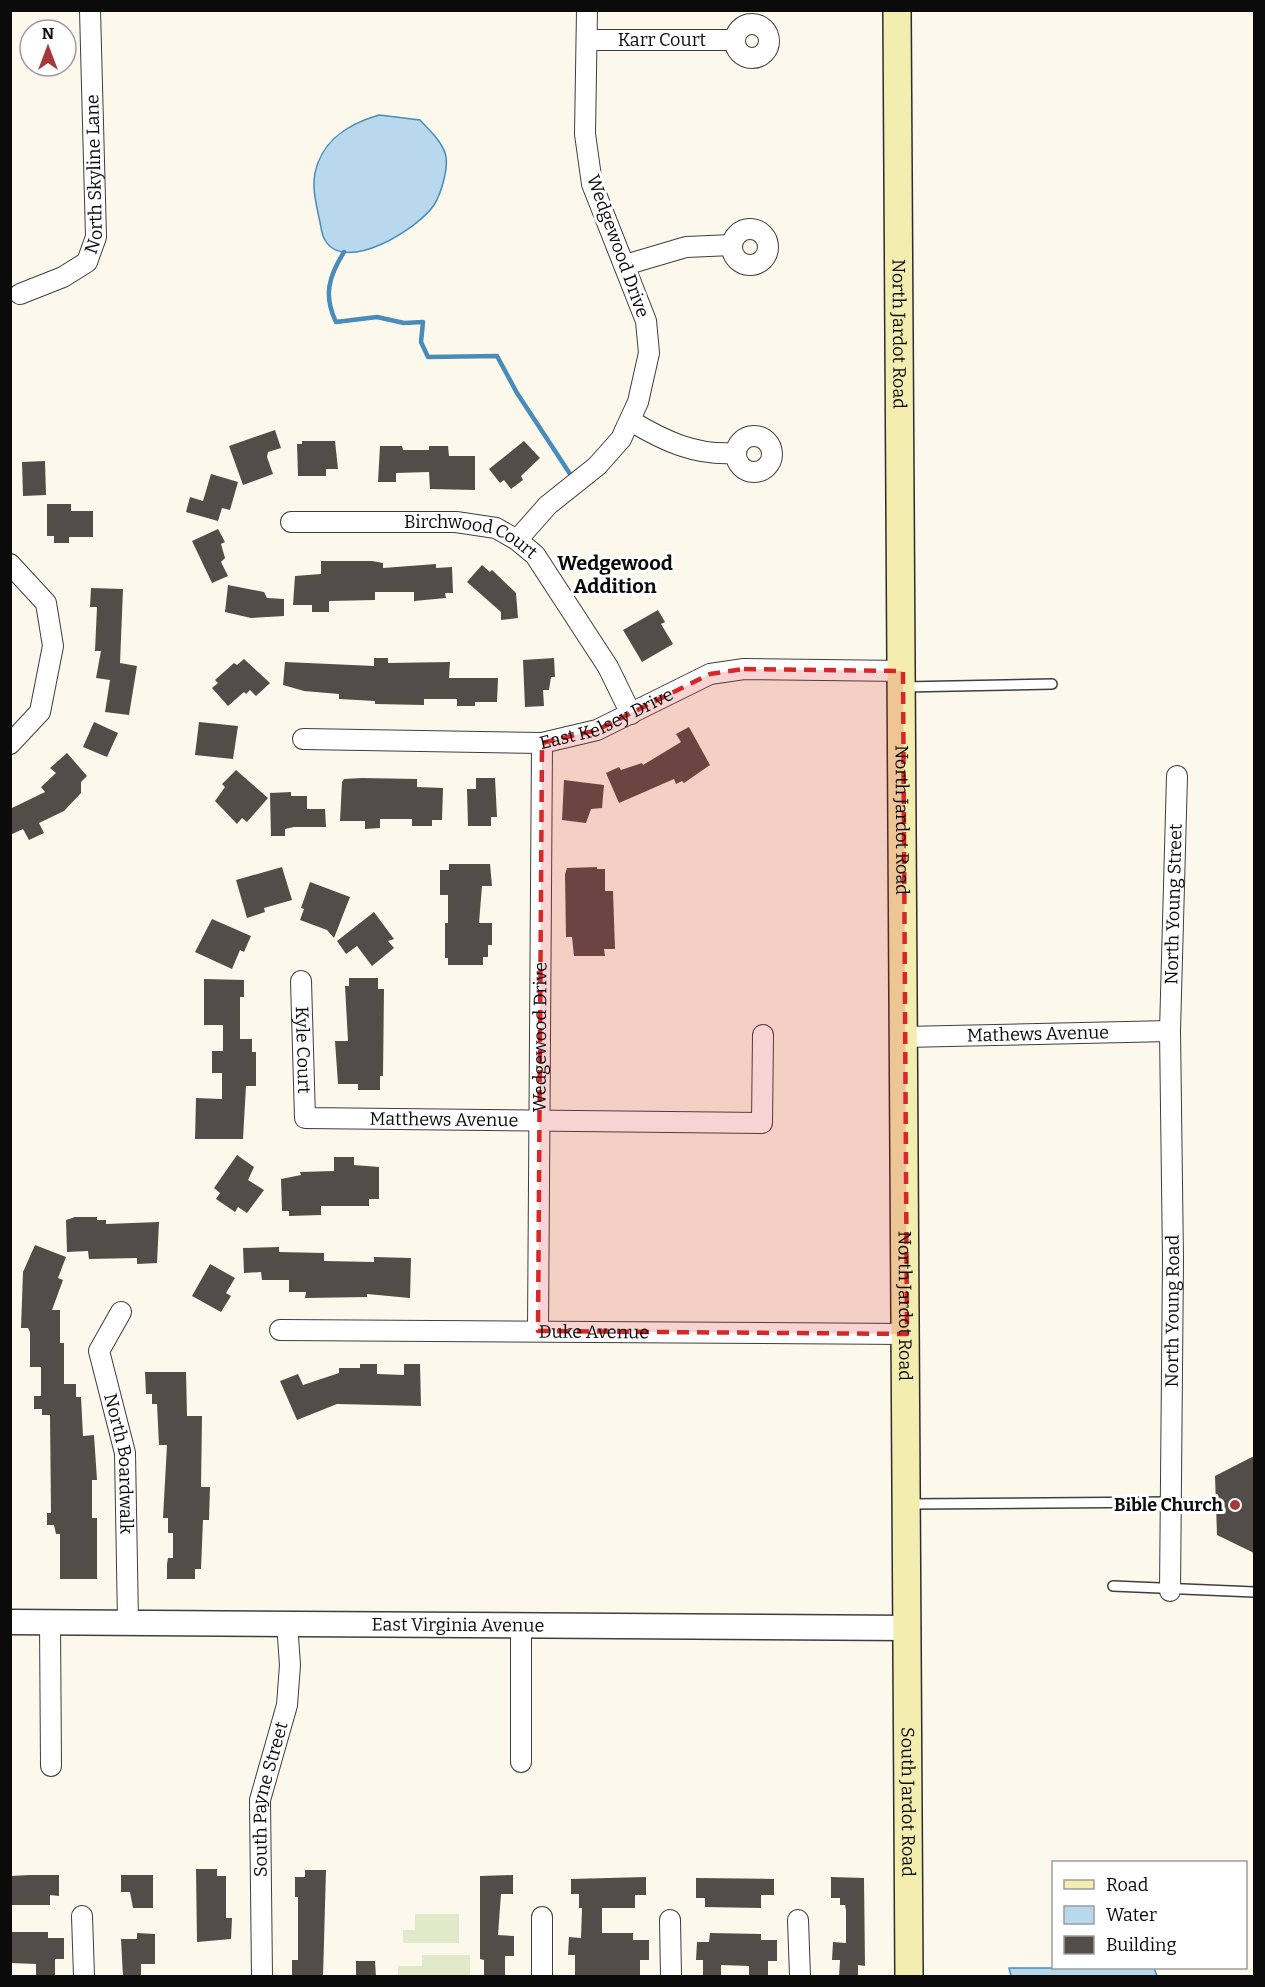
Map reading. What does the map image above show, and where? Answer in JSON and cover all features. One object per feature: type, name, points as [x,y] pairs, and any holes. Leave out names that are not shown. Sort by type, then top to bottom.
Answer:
[{"type":"main road","name":"North Jardot Road","points":[[897,10],[908,1628]]},
{"type":"main road","name":"South Jardot Road","points":[[908,1628],[909,1977]]},
{"type":"street","name":"North Skyline Lane","points":[[20,294],[63,277],[87,262],[96,237],[90,10]]},
{"type":"street","name":"Wedgewood Drive","points":[[518,540],[548,505],[577,484],[611,452],[631,421],[646,367],[648,337],[646,321],[592,184],[587,158],[585,134],[587,10]]},
{"type":"street","name":"Karr Court","points":[[588,40],[735,40]]},
{"type":"street","points":[[625,265],[686,247],[732,245]]},
{"type":"street","points":[[631,421],[674,444],[700,452],[736,453]]},
{"type":"street","name":"Birchwood Court","points":[[291,522],[456,522],[496,528],[518,540],[535,555],[608,666],[631,714]]},
{"type":"street","points":[[10,564],[46,603],[53,646],[40,712],[10,744]]},
{"type":"street","name":"East Kelsey Drive","points":[[303,739],[542,742],[597,730],[696,679],[725,671],[903,679]]},
{"type":"street","name":"Wedgewood Drive","points":[[538,1331],[542,742]]},
{"type":"street","name":"North Young Street","points":[[1170,1031],[1177,776]]},
{"type":"street","name":"Kyle Court","points":[[301,981],[304,1118]]},
{"type":"street","name":"Mathews Avenue","points":[[904,1038],[1170,1031]]},
{"type":"street","name":"North Young Road","points":[[1170,1031],[1173,1260],[1170,1591]]},
{"type":"street","name":"Matthews Avenue","points":[[304,1118],[762,1123],[763,1035]]},
{"type":"street","name":"North Boardwalk","points":[[121,1312],[99,1351],[125,1453],[128,1622]]},
{"type":"street","name":"Duke Avenue","points":[[280,1330],[907,1334]]},
{"type":"street","name":"East Virginia Avenue","points":[[10,1622],[908,1628]]},
{"type":"street","points":[[50,1622],[51,1766]]},
{"type":"street","name":"South Payne Street","points":[[262,1977],[260,1800],[287,1704],[290,1665],[286,1623]]},
{"type":"street","points":[[521,1624],[521,1762]]},
{"type":"street","points":[[82,1916],[84,1977]]},
{"type":"street","points":[[542,1917],[542,1977]]},
{"type":"street","points":[[670,1920],[671,1977]]},
{"type":"street","points":[[798,1920],[800,1977]]},
{"type":"lane","points":[[903,679],[1052,684]]},
{"type":"lane","points":[[907,1504],[1170,1502]]},
{"type":"lane","points":[[1113,1586],[1170,1591],[1254,1592]]},
{"type":"highlighted area","points":[[744,669],[903,671],[907,1334],[538,1331],[542,743],[597,730],[710,674]]},
{"type":"green space","points":[[415,1914],[459,1914],[459,1943],[403,1943],[403,1930],[415,1930]]},
{"type":"green space","points":[[422,1955],[470,1955],[470,1976],[398,1976],[398,1966],[422,1966]]},
{"type":"water","points":[[379,115],[420,120],[436,137],[445,152],[445,175],[437,200],[426,215],[381,244],[348,253],[335,249],[324,238],[314,190],[315,173],[324,151],[338,135],[357,123]]},
{"type":"water","points":[[1009,1968],[1154,1969],[1157,1976],[1011,1976]]},
{"type":"building","points":[[275,430],[281,448],[268,452],[267,457],[273,474],[243,485],[229,446]]},
{"type":"building","points":[[302,441],[335,441],[338,469],[326,469],[326,476],[298,476],[297,444],[302,444]]},
{"type":"building","points":[[524,441],[540,458],[521,476],[523,480],[511,489],[504,480],[500,483],[489,469]]},
{"type":"building","points":[[380,446],[402,446],[403,450],[429,450],[429,446],[448,446],[449,456],[475,456],[475,490],[430,489],[429,472],[396,473],[396,482],[378,482]]},
{"type":"building","points":[[45,461],[46,495],[23,496],[22,462]]},
{"type":"building","points":[[211,474],[238,482],[230,510],[222,508],[218,521],[186,512],[190,497],[203,501]]},
{"type":"building","points":[[47,504],[71,504],[71,511],[93,511],[93,537],[69,537],[69,543],[54,543],[54,536],[47,536]]},
{"type":"building","points":[[218,529],[225,542],[221,544],[225,558],[221,562],[228,576],[212,583],[192,541]]},
{"type":"building","points":[[321,561],[372,561],[383,563],[383,568],[436,564],[436,568],[452,567],[453,593],[445,593],[446,598],[414,601],[414,592],[375,592],[375,600],[329,601],[329,612],[312,612],[312,605],[293,605],[295,576],[321,574]]},
{"type":"building","points":[[482,565],[490,572],[492,570],[516,593],[518,618],[501,620],[501,612],[467,582]]},
{"type":"building","points":[[228,585],[264,592],[267,598],[284,599],[284,616],[251,618],[225,612]]},
{"type":"building","points":[[91,588],[123,589],[120,663],[137,666],[129,715],[105,712],[110,680],[96,678],[101,651],[95,651],[97,607],[90,607]]},
{"type":"building","points":[[658,610],[665,622],[661,624],[673,644],[642,662],[623,630]]},
{"type":"building","points":[[374,658],[388,658],[388,663],[450,662],[449,678],[498,678],[497,702],[475,702],[475,706],[457,706],[457,699],[424,699],[424,705],[375,704],[375,701],[339,699],[339,694],[304,691],[283,685],[285,662],[374,666]]},
{"type":"building","points":[[554,658],[555,677],[551,677],[549,690],[543,690],[544,706],[525,707],[523,660]]},
{"type":"building","points":[[244,659],[270,683],[256,696],[250,690],[246,694],[244,692],[228,706],[212,688],[218,683],[215,680],[234,663],[237,665]]},
{"type":"building","points":[[94,722],[118,733],[107,757],[83,747]]},
{"type":"building","points":[[199,722],[238,726],[233,759],[195,755]]},
{"type":"building","points":[[689,727],[710,765],[684,783],[682,781],[676,784],[674,779],[619,803],[606,773],[619,767],[621,770],[642,763],[643,765],[681,742],[676,734]]},
{"type":"building","points":[[67,753],[87,776],[81,782],[81,793],[64,811],[39,823],[44,833],[29,840],[23,829],[10,835],[10,809],[45,792],[41,787],[56,773],[50,768]]},
{"type":"building","points":[[236,770],[268,798],[247,822],[242,818],[237,824],[215,801],[225,787],[222,784]]},
{"type":"building","points":[[476,778],[495,778],[497,817],[491,817],[491,826],[468,826],[467,789],[476,789]]},
{"type":"building","points":[[344,779],[417,779],[417,787],[443,788],[442,820],[432,820],[432,826],[412,826],[412,819],[380,819],[380,828],[365,829],[365,821],[340,821],[342,782]]},
{"type":"building","points":[[564,780],[604,785],[602,808],[591,809],[586,823],[562,820]]},
{"type":"building","points":[[291,792],[291,796],[307,796],[307,809],[325,809],[326,827],[294,827],[285,829],[285,836],[271,836],[270,793]]},
{"type":"building","points":[[449,864],[490,864],[492,886],[482,886],[479,923],[492,923],[492,945],[488,945],[488,957],[483,957],[483,965],[448,965],[448,958],[445,958],[448,895],[440,895],[440,870],[449,870]]},
{"type":"building","points":[[282,867],[292,900],[264,908],[265,912],[247,918],[236,880]]},
{"type":"building","points":[[597,867],[597,869],[605,869],[605,891],[613,891],[615,949],[604,949],[605,956],[574,956],[572,937],[566,937],[565,874],[567,868]]},
{"type":"building","points":[[310,882],[350,897],[334,938],[327,930],[300,920],[304,909],[301,908]]},
{"type":"building","points":[[374,912],[394,939],[388,941],[394,948],[372,966],[357,946],[346,954],[337,941]]},
{"type":"building","points":[[212,919],[251,936],[244,952],[240,950],[232,969],[195,952]]},
{"type":"building","points":[[349,978],[378,978],[378,989],[384,989],[383,1076],[380,1076],[380,1090],[358,1090],[358,1084],[338,1084],[335,1041],[348,1041],[345,986],[349,986]]},
{"type":"building","points":[[204,979],[244,980],[244,997],[240,997],[240,1039],[252,1039],[252,1052],[256,1052],[256,1086],[246,1086],[243,1139],[195,1139],[196,1098],[222,1099],[222,1073],[212,1073],[212,1051],[223,1051],[223,1025],[204,1025]]},
{"type":"building","points":[[237,1155],[254,1167],[248,1180],[264,1190],[247,1213],[238,1207],[235,1212],[216,1199],[220,1193],[214,1188]]},
{"type":"building","points":[[334,1157],[354,1157],[354,1165],[379,1167],[379,1199],[369,1199],[369,1206],[321,1206],[321,1215],[289,1216],[289,1211],[282,1211],[281,1179],[301,1175],[300,1172],[334,1171]]},
{"type":"building","points":[[75,1217],[97,1217],[97,1220],[106,1220],[106,1224],[159,1222],[157,1263],[137,1264],[137,1258],[89,1259],[88,1251],[67,1252],[66,1220]]},
{"type":"building","points":[[35,1245],[66,1257],[58,1278],[63,1280],[52,1310],[60,1310],[60,1343],[64,1343],[64,1384],[76,1384],[76,1397],[81,1397],[83,1436],[94,1435],[97,1480],[92,1480],[92,1518],[97,1518],[97,1579],[60,1579],[60,1534],[56,1534],[54,1525],[47,1525],[47,1513],[51,1513],[50,1415],[42,1415],[42,1409],[34,1409],[34,1396],[41,1396],[41,1367],[30,1367],[30,1332],[28,1328],[21,1328],[23,1272]]},
{"type":"building","points":[[279,1247],[279,1252],[324,1253],[324,1261],[374,1262],[374,1257],[411,1258],[410,1298],[367,1294],[367,1297],[305,1298],[306,1292],[289,1292],[289,1280],[262,1280],[261,1272],[244,1273],[243,1248]]},
{"type":"building","points":[[210,1264],[235,1278],[226,1293],[231,1296],[221,1312],[192,1296]]},
{"type":"building","points":[[360,1364],[377,1364],[377,1374],[404,1375],[404,1364],[420,1364],[421,1406],[337,1404],[297,1420],[280,1381],[298,1374],[303,1385],[339,1373],[339,1368],[360,1368]]},
{"type":"building","points":[[145,1372],[186,1372],[187,1416],[202,1416],[201,1487],[210,1487],[209,1520],[203,1520],[201,1569],[195,1569],[195,1579],[167,1579],[168,1558],[173,1558],[173,1533],[168,1533],[168,1518],[163,1518],[167,1445],[159,1445],[157,1404],[152,1404],[152,1394],[146,1394]]},
{"type":"building","name":"Bible Church","points":[[1254,1456],[1254,1553],[1217,1535],[1215,1476]]},
{"type":"building","points":[[196,1869],[217,1869],[217,1876],[226,1876],[226,1918],[232,1918],[231,1939],[197,1942]]},
{"type":"building","points":[[305,1870],[326,1870],[323,1977],[292,1977],[292,1960],[298,1960],[298,1897],[295,1897],[295,1877],[305,1877]]},
{"type":"building","points":[[59,1875],[59,1896],[50,1895],[50,1905],[10,1905],[10,1876]]},
{"type":"building","points":[[121,1875],[153,1875],[153,1908],[133,1908],[130,1892],[121,1892]]},
{"type":"building","points":[[513,1875],[513,1894],[501,1894],[498,1935],[514,1936],[514,1956],[505,1956],[505,1977],[484,1977],[484,1960],[480,1959],[480,1876]]},
{"type":"building","points":[[646,1877],[646,1895],[635,1895],[635,1908],[602,1908],[602,1933],[633,1933],[633,1940],[649,1940],[649,1960],[640,1960],[640,1977],[575,1977],[575,1955],[568,1955],[569,1937],[581,1938],[582,1908],[579,1908],[579,1894],[571,1894],[571,1879]]},
{"type":"building","points":[[831,1877],[864,1878],[865,1966],[858,1965],[858,1977],[839,1977],[840,1960],[832,1960],[833,1942],[846,1943],[846,1910],[845,1905],[840,1905],[840,1898],[831,1898]]},
{"type":"building","points":[[696,1878],[774,1879],[774,1895],[761,1895],[761,1908],[705,1907],[705,1898],[696,1898]]},
{"type":"building","points":[[10,1932],[48,1932],[48,1938],[64,1938],[64,1959],[55,1959],[55,1977],[36,1977],[36,1964],[10,1963]]},
{"type":"building","points":[[137,1933],[155,1934],[155,1964],[141,1964],[141,1977],[123,1977],[121,1939],[137,1939]]},
{"type":"building","points":[[710,1933],[761,1934],[761,1940],[777,1940],[777,1961],[768,1961],[768,1977],[749,1977],[749,1966],[721,1965],[721,1977],[703,1977],[703,1960],[696,1960],[697,1942],[709,1942]]},
{"type":"building","points":[[356,1961],[375,1961],[376,1977],[356,1977]]},
{"type":"waterway","points":[[344,252],[331,278],[329,294],[336,322],[377,317],[404,323],[423,322],[421,342],[428,357],[497,356],[517,393],[574,480]]},
{"type":"place","name":"Bible Church","points":[[1235,1505]]},
{"type":"district","name":"Wedgewood Addition","points":[[615,574]]}]
